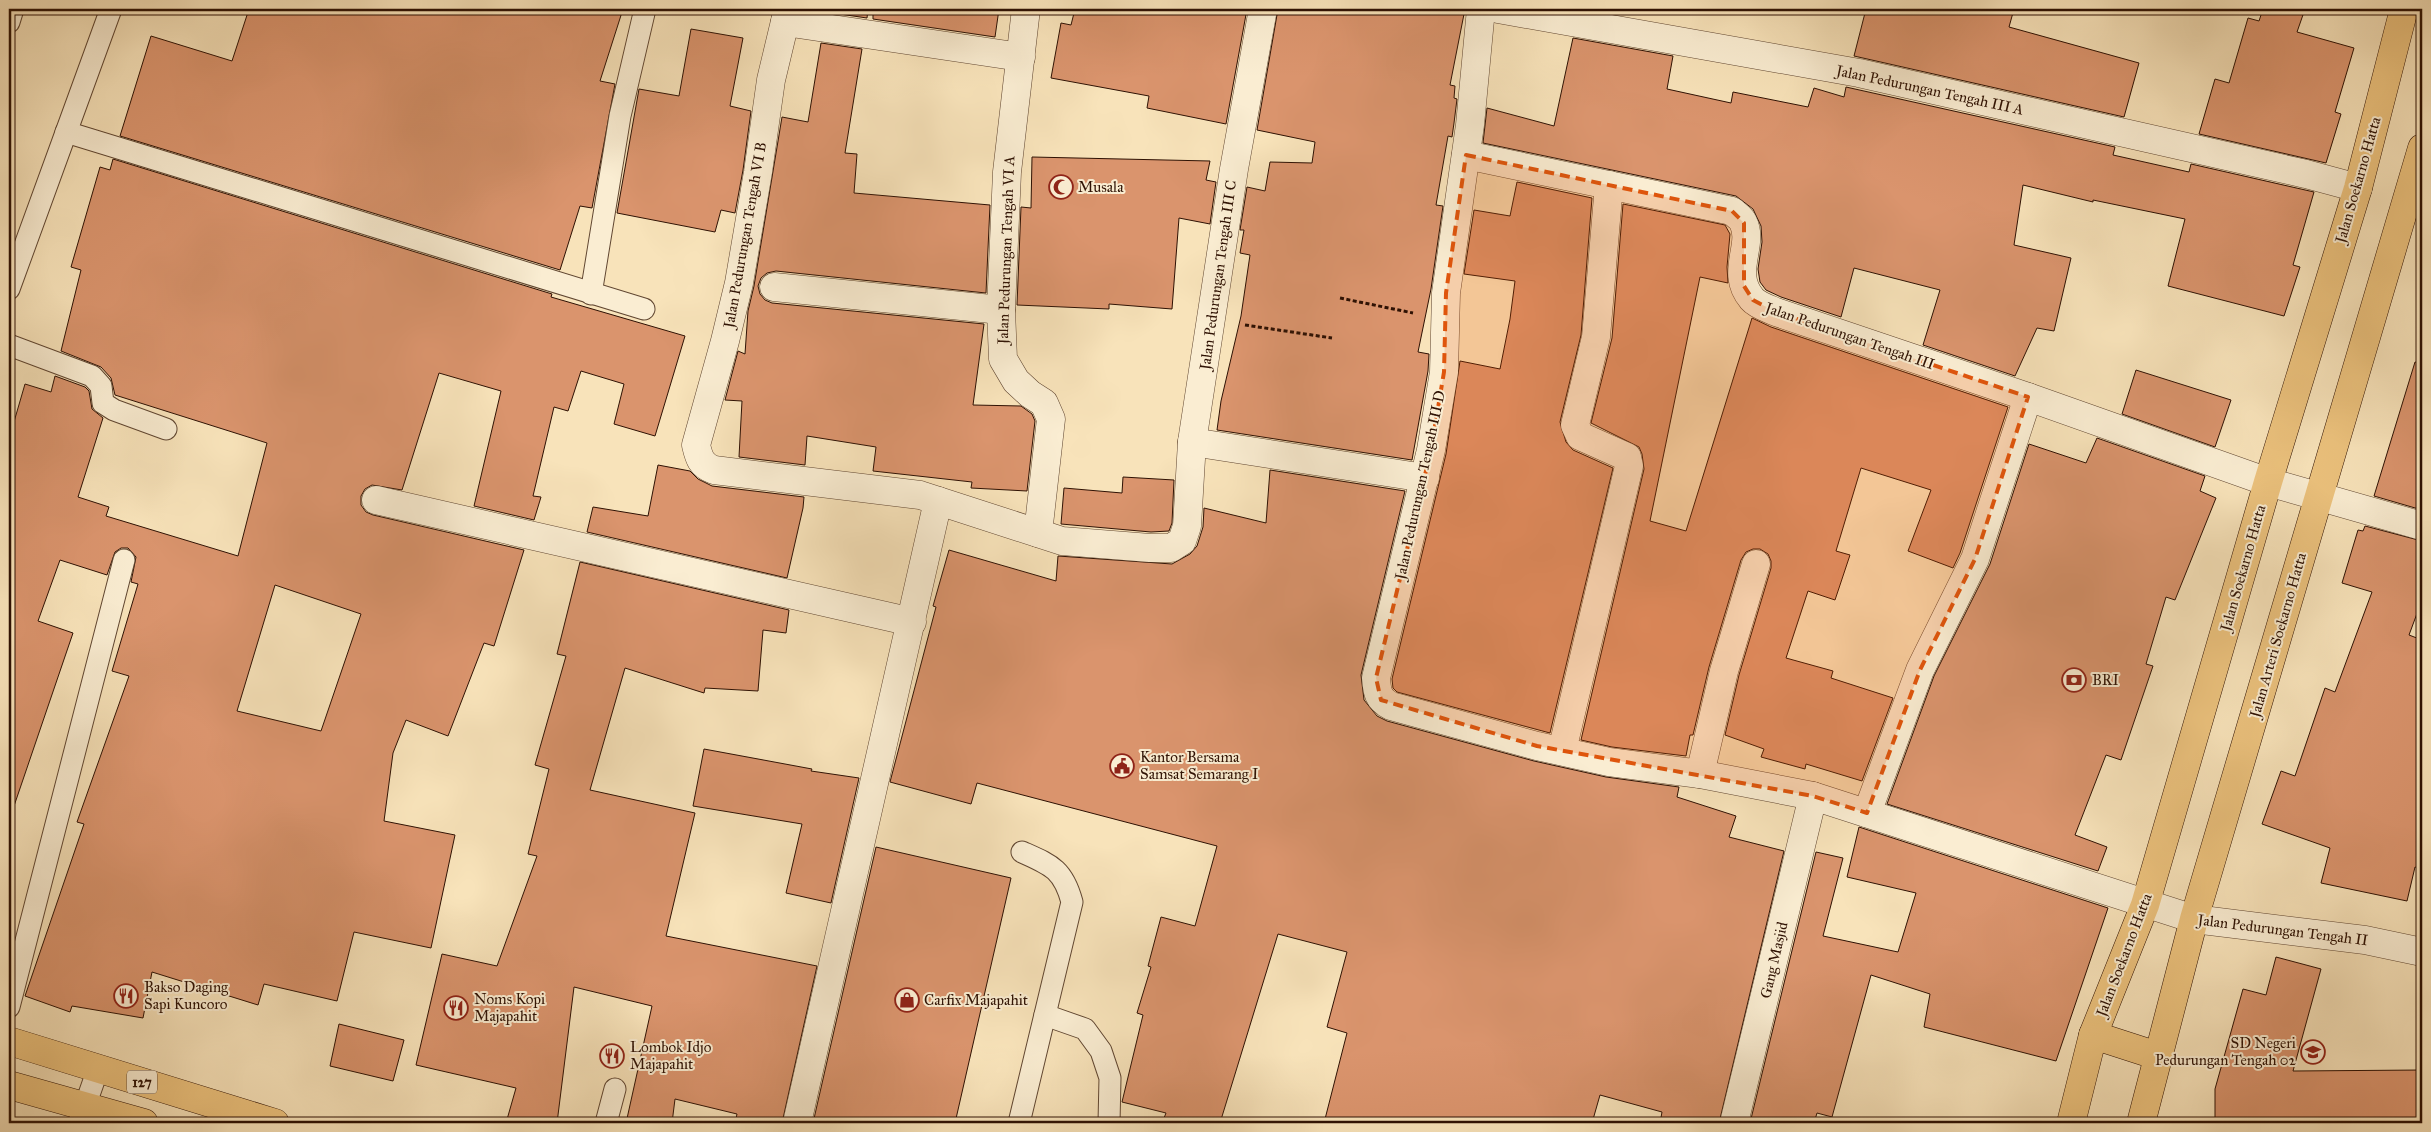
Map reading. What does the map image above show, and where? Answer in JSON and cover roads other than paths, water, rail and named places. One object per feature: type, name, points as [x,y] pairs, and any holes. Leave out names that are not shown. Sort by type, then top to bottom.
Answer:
[{"type":"main road","name":"Jalan Soekarno Hatta","points":[[2071,1123],[2093,1035],[2145,905],[2268,482],[2358,188],[2404,9]]},
{"type":"main road","name":"Jalan Arteri Soekarno Hatta","points":[[2141,1123],[2194,919],[2422,148]]},
{"type":"main road","points":[[2093,1035],[2158,1056]]},
{"type":"main road","name":"127","points":[[9,1041],[273,1123]]},
{"type":"main road","points":[[9,1085],[82,1115],[144,1123]]},
{"type":"street","name":"Jalan Pedurungan Tengah VI A","points":[[1026,9],[1007,172],[1001,310],[1003,359],[1016,381],[1030,394],[1044,403],[1051,419],[1038,533]]},
{"type":"street","name":"Jalan Pedurungan Tengah III C","points":[[1038,533],[1062,541],[1150,548],[1172,548],[1182,541],[1187,526],[1192,442],[1234,169],[1263,9]]},
{"type":"street","name":"Jalan Pedurungan Tengah III D","points":[[1378,692],[1376,678],[1424,478],[1444,372],[1446,293],[1466,155],[1481,9]]},
{"type":"street","name":"Jalan Pedurungan Tengah III A","points":[[1498,9],[1859,73],[2296,172],[2358,188]]},
{"type":"street","points":[[787,16],[1021,57]]},
{"type":"street","name":"Jalan Pedurungan Tengah VI B","points":[[787,16],[771,80],[739,283],[696,445],[700,460],[705,466],[714,470],[920,495],[938,501]]},
{"type":"street","name":"Jalan Pedurungan Tengah III","points":[[1466,155],[1732,211],[1744,223],[1746,239],[1742,265],[1744,286],[1753,300],[1776,312],[2028,397],[2268,482],[2422,526]]},
{"type":"street","points":[[1562,751],[1629,466],[1627,457],[1580,436],[1575,425],[1596,337],[1610,184]]},
{"type":"street","points":[[774,287],[1001,310]]},
{"type":"street","points":[[1867,813],[1920,670],[1975,559],[2028,397]]},
{"type":"street","points":[[1192,442],[1424,478]]},
{"type":"street","points":[[376,500],[912,622]]},
{"type":"street","points":[[797,1123],[938,501],[1038,533]]},
{"type":"street","points":[[1700,774],[1724,671],[1756,564]]},
{"type":"street","name":"Jalan Pedurungan Tengah II","points":[[1378,692],[1381,700],[1391,706],[1562,751],[1610,762],[1700,774],[1813,796],[2082,882],[2145,905],[2194,919],[2365,940],[2422,952]]},
{"type":"street","name":"Gang Masjid","points":[[1734,1123],[1813,796]]},
{"type":"lane","points":[[9,22],[13,9]]},
{"type":"lane","points":[[9,289],[111,9]]},
{"type":"lane","points":[[591,294],[620,116],[645,9]]},
{"type":"lane","points":[[66,132],[644,309]]},
{"type":"lane","points":[[9,344],[92,376],[101,386],[103,403],[114,410],[166,430]]},
{"type":"lane","points":[[9,1007],[124,560]]},
{"type":"lane","points":[[1019,1123],[1072,902],[1067,884],[1051,865],[1022,852]]},
{"type":"lane","points":[[1045,1016],[1085,1029],[1101,1051],[1110,1078],[1109,1123]]},
{"type":"lane","points":[[82,1115],[98,1069]]},
{"type":"lane","points":[[606,1123],[615,1089]]},
{"type":"place","name":"Musala","points":[[1061,187]]},
{"type":"place","name":"BRI","points":[[2074,680]]},
{"type":"place","name":"Kantor Bersama Samsat Semarang I","points":[[1122,766]]},
{"type":"place","name":"Bakso Daging Sapi Kuncoro","points":[[126,996]]},
{"type":"place","name":"Carfix Majapahit","points":[[907,1000]]},
{"type":"place","name":"Noms Kopi Majapahit","points":[[456,1008]]},
{"type":"place","name":"SD Negeri Pedurungan Tengah 02","points":[[2313,1052]]},
{"type":"place","name":"Lombok Idjo Majapahit","points":[[612,1056]]}]
